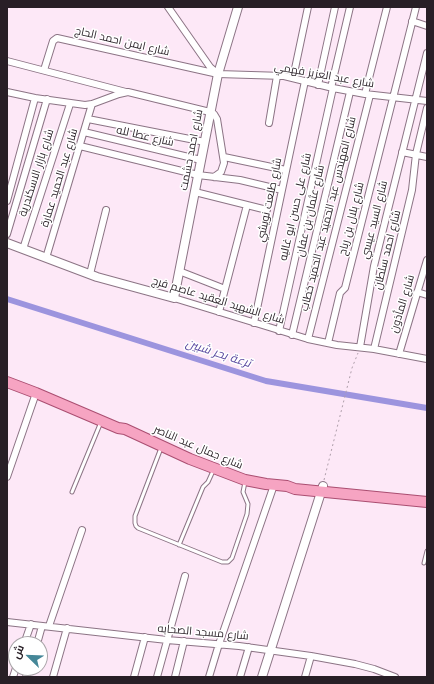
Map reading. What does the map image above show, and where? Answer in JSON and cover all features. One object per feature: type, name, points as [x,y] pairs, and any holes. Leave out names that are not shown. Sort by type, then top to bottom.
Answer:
[{"type":"main road","name":"شارع جمال عبد الناصر","points":[[7,382],[118,428],[125,429],[245,480],[287,486],[293,489],[322,489],[427,497]]},
{"type":"main road","name":"شارع جمال عبد الناصر","points":[[7,382],[96,412],[119,423],[125,429]]},
{"type":"main road","name":"شارع جمال عبد الناصر","points":[[322,489],[427,502]]},
{"type":"street","points":[[168,7],[210,67],[218,74]]},
{"type":"street","name":"شارع احمد حشمت","points":[[174,298],[218,74],[238,7]]},
{"type":"street","points":[[293,78],[308,7]]},
{"type":"street","points":[[318,85],[335,7]]},
{"type":"street","name":"شارع على حسن ابو غاليه","points":[[279,331],[350,7]]},
{"type":"street","name":"شارع المهندس عبد الحميد عبد الحميد خطاب","points":[[308,339],[368,94],[386,7]]},
{"type":"street","name":"شارع بلال بن رباح","points":[[328,343],[340,293],[345,288],[392,97],[416,7]]},
{"type":"street","points":[[412,21],[427,26]]},
{"type":"street","name":"شارع ايمن احمد الحاج","points":[[44,70],[52,41],[57,38],[218,74]]},
{"type":"street","name":"شارع السيد عيسي","points":[[360,347],[374,266],[427,53]]},
{"type":"street","points":[[7,61],[214,114],[217,119],[224,157],[223,169],[214,177]]},
{"type":"street","name":"شارع عبد العزيز فهمي","points":[[218,74],[293,78],[350,92],[427,101]]},
{"type":"street","points":[[269,123],[277,76]]},
{"type":"street","name":"شارع طلعت نويشي","points":[[254,323],[305,81]]},
{"type":"street","points":[[7,94],[80,105],[92,104],[128,92]]},
{"type":"street","name":"شارع عثمان بن عفان","points":[[292,335],[350,92]]},
{"type":"street","points":[[7,201],[35,98]]},
{"type":"street","points":[[7,234],[47,100]]},
{"type":"street","name":"شارع بازار الاسكندرية","points":[[23,249],[70,104]]},
{"type":"street","name":"شارع عبد الحميد عمارة","points":[[46,258],[92,104]]},
{"type":"street","name":"شارع احمد سلطان","points":[[374,349],[412,190],[416,154],[427,108]]},
{"type":"street","points":[[88,119],[205,142]]},
{"type":"street","name":"شارع عطا لله","points":[[84,132],[201,160]]},
{"type":"street","points":[[80,146],[198,175],[240,180],[282,190]]},
{"type":"street","points":[[402,152],[427,157]]},
{"type":"street","points":[[224,157],[286,170]]},
{"type":"street","points":[[195,192],[267,210]]},
{"type":"street","points":[[219,312],[247,205]]},
{"type":"street","points":[[90,274],[106,210]]},
{"type":"street","name":"شارع الشهيد العقيد عاصم فرج","points":[[7,243],[90,274],[174,298],[292,335],[328,343],[374,349],[427,359]]},
{"type":"street","name":"شارع المأذون","points":[[399,354],[427,260]]},
{"type":"street","points":[[179,271],[225,288]]},
{"type":"street","points":[[417,292],[427,295]]},
{"type":"street","points":[[7,477],[36,393]]},
{"type":"street","points":[[209,677],[274,485]]},
{"type":"street","points":[[262,677],[322,489]]},
{"type":"street","points":[[40,636],[46,626],[82,530]]},
{"type":"street","points":[[157,677],[186,576]]},
{"type":"street","name":"شارع مسجد الصحابه","points":[[7,622],[145,638],[249,647],[311,656],[364,666],[395,677]]},
{"type":"street","points":[[27,636],[31,624]]},
{"type":"street","points":[[53,677],[67,628]]},
{"type":"street","points":[[134,677],[145,638]]},
{"type":"street","points":[[175,677],[184,641]]},
{"type":"street","points":[[240,677],[249,647]]},
{"type":"street","points":[[305,677],[311,656]]},
{"type":"lane","points":[[72,492],[102,421]]},
{"type":"lane","points":[[162,446],[135,516],[134,523],[138,528],[179,545],[222,562],[228,562],[231,560],[248,511],[248,504],[243,492],[245,480]]},
{"type":"lane","points":[[179,545],[202,487],[208,482],[214,468]]},
{"type":"lane","points":[[424,563],[427,552]]},
{"type":"path","points":[[322,489],[352,368],[360,347]]},
{"type":"waterway","name":"ترعة بحر شبين","points":[[7,299],[266,381],[427,408]]}]
